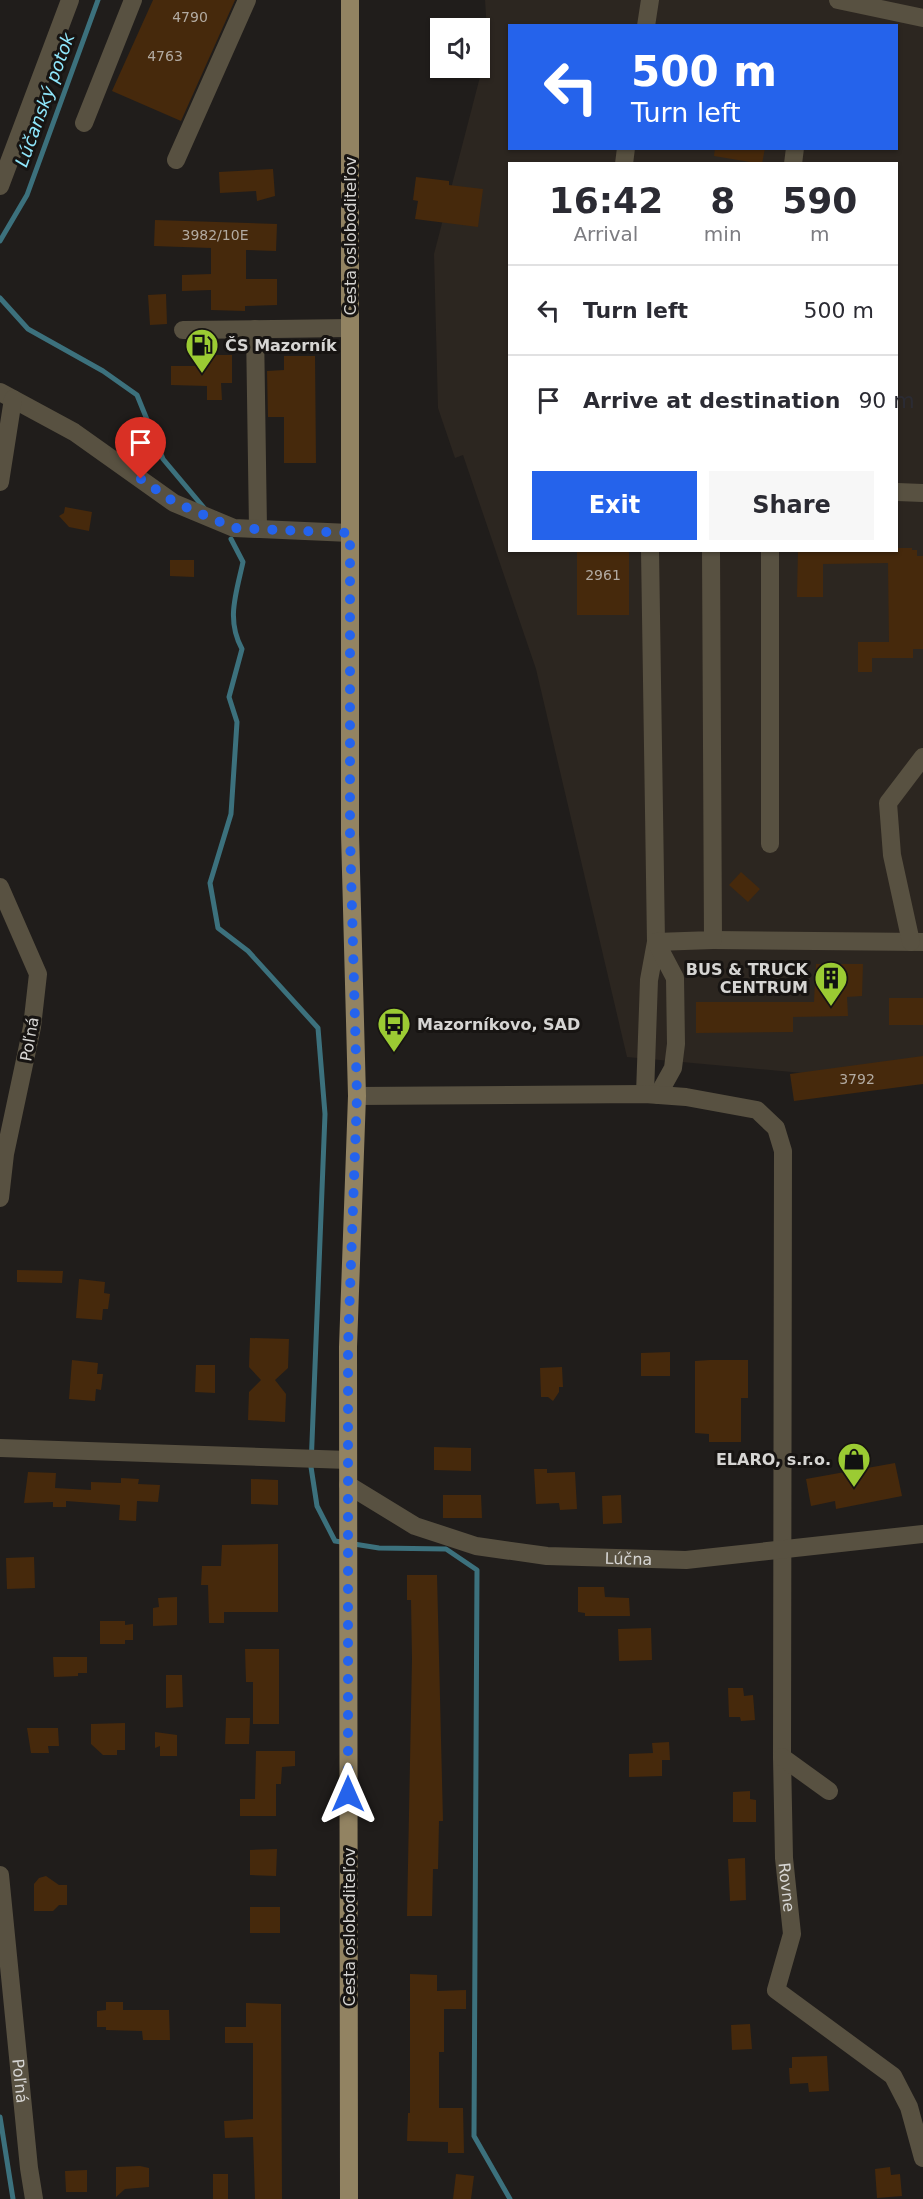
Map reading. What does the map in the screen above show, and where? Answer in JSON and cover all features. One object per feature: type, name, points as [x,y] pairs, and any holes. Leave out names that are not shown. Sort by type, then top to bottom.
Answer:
[{"type":"main road","name":"Cesta osloboditeľov","points":[[349,2199],[348,1347],[357,1096],[350,834],[350,0]]},
{"type":"street","points":[[0,186],[70,0]]},
{"type":"street","points":[[84,123],[133,0]]},
{"type":"street","points":[[176,160],[247,0]]},
{"type":"street","points":[[646,24],[650,0]]},
{"type":"street","points":[[838,0],[923,18]]},
{"type":"street","points":[[183,330],[350,328]]},
{"type":"street","points":[[255,329],[258,529]]},
{"type":"street","points":[[0,482],[6,395],[74,432],[174,502],[234,528],[350,533]]},
{"type":"street","points":[[898,492],[923,493]]},
{"type":"street","points":[[650,552],[656,942],[649,980],[652,1095]]},
{"type":"street","points":[[711,552],[713,940]]},
{"type":"street","points":[[770,844],[771,552]]},
{"type":"street","points":[[656,942],[713,940],[917,942],[892,855],[888,802],[923,757]]},
{"type":"street","name":"Poľná","points":[[0,887],[38,974],[32,1027],[5,1154],[0,1198]]},
{"type":"street","points":[[652,1095],[673,1068],[676,1044],[675,978],[656,942]]},
{"type":"street","name":"Rovne","points":[[357,1096],[652,1095],[757,1110],[776,1128],[783,1152],[782,1757],[784,1858],[792,1934],[776,1990],[893,2076],[909,2107],[923,2158]]},
{"type":"street","points":[[0,1448],[348,1460]]},
{"type":"street","name":"Lúčna","points":[[348,1485],[415,1526],[476,1546],[547,1556],[686,1560],[923,1534]]},
{"type":"street","points":[[782,1757],[829,1791]]},
{"type":"street","name":"Poľná","points":[[0,1875],[4,1961],[28,2168],[34,2199]]},
{"type":"shaded area","points":[[485,0],[923,0],[923,1079],[878,1080],[627,1057],[536,669],[463,455],[455,458],[438,408],[434,254],[480,78],[490,78],[490,18],[486,18]]},
{"type":"building","points":[[153,0],[235,0],[181,121],[112,91]]},
{"type":"building","points":[[715,150],[765,150],[762,162],[714,156]]},
{"type":"building","points":[[273,169],[275,196],[257,201],[256,191],[220,193],[219,172]]},
{"type":"building","points":[[416,177],[449,181],[449,185],[483,189],[478,227],[415,219],[418,201],[413,200]]},
{"type":"building","points":[[155,220],[277,224],[276,251],[246,250],[246,279],[277,279],[277,305],[245,306],[245,311],[211,310],[211,290],[182,291],[182,275],[211,274],[211,248],[154,246]]},
{"type":"building","points":[[166,294],[167,324],[150,325],[148,295]]},
{"type":"building","name":"ČS Mazorník","points":[[206,355],[232,355],[232,383],[221,383],[222,400],[207,400],[207,386],[171,385],[171,366],[206,366]]},
{"type":"building","points":[[284,356],[315,356],[316,463],[284,463],[284,417],[268,417],[267,371],[284,370]]},
{"type":"building","points":[[65,507],[92,512],[89,531],[69,527],[59,516],[64,513]]},
{"type":"building","points":[[898,548],[917,550],[917,556],[923,556],[923,649],[913,649],[913,658],[872,658],[872,672],[858,672],[858,642],[889,642],[888,563],[823,564],[823,597],[797,597],[798,552],[898,552]]},
{"type":"building","points":[[577,552],[629,552],[629,615],[577,615]]},
{"type":"building","points":[[170,560],[194,560],[194,577],[170,576]]},
{"type":"building","points":[[741,872],[760,889],[748,902],[729,885]]},
{"type":"building","points":[[816,964],[863,964],[862,996],[847,997],[848,1016],[793,1017],[793,1032],[696,1033],[696,1002],[814,1002]]},
{"type":"building","points":[[889,998],[923,998],[923,1025],[889,1025]]},
{"type":"building","points":[[923,1056],[923,1084],[794,1101],[790,1074]]},
{"type":"building","points":[[17,1270],[63,1271],[62,1283],[17,1282]]},
{"type":"building","points":[[79,1279],[105,1282],[104,1293],[110,1294],[108,1309],[103,1309],[102,1320],[76,1318]]},
{"type":"building","points":[[250,1338],[289,1339],[288,1368],[275,1380],[286,1394],[285,1422],[248,1420],[249,1392],[261,1380],[249,1367]]},
{"type":"building","points":[[670,1352],[670,1376],[641,1376],[641,1353]]},
{"type":"building","points":[[72,1360],[98,1363],[97,1374],[103,1374],[101,1390],[96,1389],[95,1401],[69,1399]]},
{"type":"building","points":[[748,1360],[748,1398],[741,1398],[741,1442],[709,1442],[709,1434],[695,1433],[695,1361]]},
{"type":"building","points":[[196,1365],[215,1365],[215,1393],[195,1392]]},
{"type":"building","points":[[562,1367],[563,1387],[559,1387],[559,1392],[553,1401],[548,1397],[541,1397],[540,1368]]},
{"type":"building","points":[[434,1447],[471,1448],[471,1471],[434,1470]]},
{"type":"building","name":"ELARO, s.r.o.","points":[[895,1463],[902,1496],[836,1509],[835,1501],[811,1506],[806,1479]]},
{"type":"building","points":[[534,1469],[547,1469],[547,1473],[575,1472],[577,1509],[560,1510],[559,1503],[536,1504]]},
{"type":"building","points":[[28,1472],[56,1473],[55,1488],[91,1490],[91,1482],[121,1483],[121,1478],[139,1479],[138,1484],[160,1485],[158,1502],[137,1501],[136,1521],[119,1520],[120,1505],[66,1501],[66,1507],[53,1507],[53,1502],[24,1503]]},
{"type":"building","points":[[251,1479],[278,1480],[278,1505],[251,1504]]},
{"type":"building","points":[[443,1495],[481,1495],[482,1518],[443,1518]]},
{"type":"building","points":[[621,1495],[622,1523],[603,1524],[602,1496]]},
{"type":"building","points":[[278,1544],[278,1612],[224,1612],[224,1623],[209,1623],[208,1585],[201,1585],[202,1566],[221,1566],[222,1545]]},
{"type":"building","points":[[34,1557],[35,1588],[7,1589],[6,1558]]},
{"type":"building","points":[[407,1575],[437,1575],[443,1821],[439,1821],[438,1869],[433,1869],[432,1916],[407,1916],[412,1659],[411,1600],[407,1600]]},
{"type":"building","points":[[578,1587],[604,1587],[605,1597],[629,1598],[630,1616],[585,1616],[585,1613],[578,1612]]},
{"type":"building","points":[[177,1597],[177,1625],[153,1626],[153,1608],[159,1607],[158,1598]]},
{"type":"building","points":[[100,1621],[125,1621],[125,1625],[133,1624],[133,1640],[125,1640],[125,1644],[100,1644]]},
{"type":"building","points":[[651,1628],[652,1660],[619,1661],[618,1629]]},
{"type":"building","points":[[245,1649],[279,1649],[279,1724],[253,1724],[253,1682],[246,1682]]},
{"type":"building","points":[[53,1657],[87,1657],[87,1673],[78,1673],[78,1676],[54,1677]]},
{"type":"building","points":[[166,1675],[182,1675],[183,1707],[166,1708]]},
{"type":"building","points":[[728,1688],[743,1688],[744,1696],[753,1695],[755,1720],[741,1721],[740,1717],[729,1717]]},
{"type":"building","points":[[226,1718],[250,1718],[249,1744],[225,1744]]},
{"type":"building","points":[[125,1723],[125,1750],[117,1750],[117,1755],[103,1755],[91,1744],[91,1724]]},
{"type":"building","points":[[27,1728],[58,1728],[59,1746],[48,1746],[49,1753],[31,1753]]},
{"type":"building","points":[[155,1732],[177,1735],[177,1756],[160,1756],[160,1746],[155,1748]]},
{"type":"building","points":[[669,1742],[670,1760],[662,1760],[662,1776],[629,1777],[629,1754],[653,1753],[652,1743]]},
{"type":"building","points":[[256,1751],[295,1751],[295,1766],[282,1767],[281,1784],[276,1784],[276,1816],[240,1816],[240,1799],[255,1799]]},
{"type":"building","points":[[750,1791],[750,1799],[756,1800],[756,1822],[733,1822],[733,1792]]},
{"type":"building","points":[[277,1849],[276,1876],[250,1875],[250,1850]]},
{"type":"building","points":[[745,1858],[746,1900],[730,1901],[728,1859]]},
{"type":"building","points":[[46,1876],[59,1885],[67,1885],[67,1905],[59,1905],[53,1911],[34,1911],[34,1884],[39,1878]]},
{"type":"building","points":[[250,1907],[280,1907],[280,1933],[250,1933]]},
{"type":"building","points":[[410,1974],[437,1975],[437,1991],[466,1990],[466,2009],[444,2009],[444,2052],[439,2052],[439,2108],[463,2108],[464,2153],[448,2153],[448,2142],[407,2141],[408,2113],[410,2113]]},
{"type":"building","points":[[106,2002],[123,2002],[123,2010],[169,2010],[170,2040],[143,2040],[142,2031],[106,2030],[106,2027],[97,2027],[97,2011],[106,2010]]},
{"type":"building","points":[[246,2003],[281,2004],[282,2199],[255,2199],[253,2137],[225,2138],[224,2121],[253,2119],[253,2043],[225,2043],[225,2027],[246,2027]]},
{"type":"building","points":[[750,2024],[752,2049],[732,2050],[731,2025]]},
{"type":"building","points":[[827,2056],[829,2091],[809,2092],[808,2083],[790,2084],[789,2068],[792,2068],[792,2057]]},
{"type":"building","points":[[116,2167],[149,2168],[149,2187],[125,2189],[116,2197]]},
{"type":"building","points":[[890,2167],[891,2175],[900,2174],[902,2196],[877,2198],[875,2169]]},
{"type":"building","points":[[87,2170],[87,2192],[66,2192],[65,2171]]},
{"type":"building","points":[[213,2174],[228,2174],[228,2199],[213,2199]]},
{"type":"building","points":[[456,2174],[474,2176],[471,2199],[453,2199]]},
{"type":"waterway","name":"Lúčanský potok","points":[[0,241],[27,195],[98,0]]},
{"type":"waterway","points":[[0,298],[28,329],[103,371],[137,395],[163,459],[205,509]]},
{"type":"waterway","points":[[231,539],[243,562],[233,617],[234,628],[242,649],[229,697],[237,722],[231,814],[210,883],[218,928],[248,951],[318,1028],[325,1114],[311,1467],[317,1506],[335,1541],[379,1548],[446,1549],[477,1570],[474,2136],[510,2199]]},
{"type":"waterway","points":[[0,2117],[13,2199]]},
{"type":"place","name":"ČS Mazorník","points":[[202,374]]},
{"type":"place","name":"BUS & TRUCK CENTRUM","points":[[831,1007]]},
{"type":"place","name":"Mazorníkovo, SAD","points":[[394,1053]]},
{"type":"place","name":"ELARO, s.r.o.","points":[[854,1488]]},
{"type":"route","points":[[141,479],[174,502],[234,528],[350,533],[350,834],[357,1096],[348,1347],[348,1794]]}]
